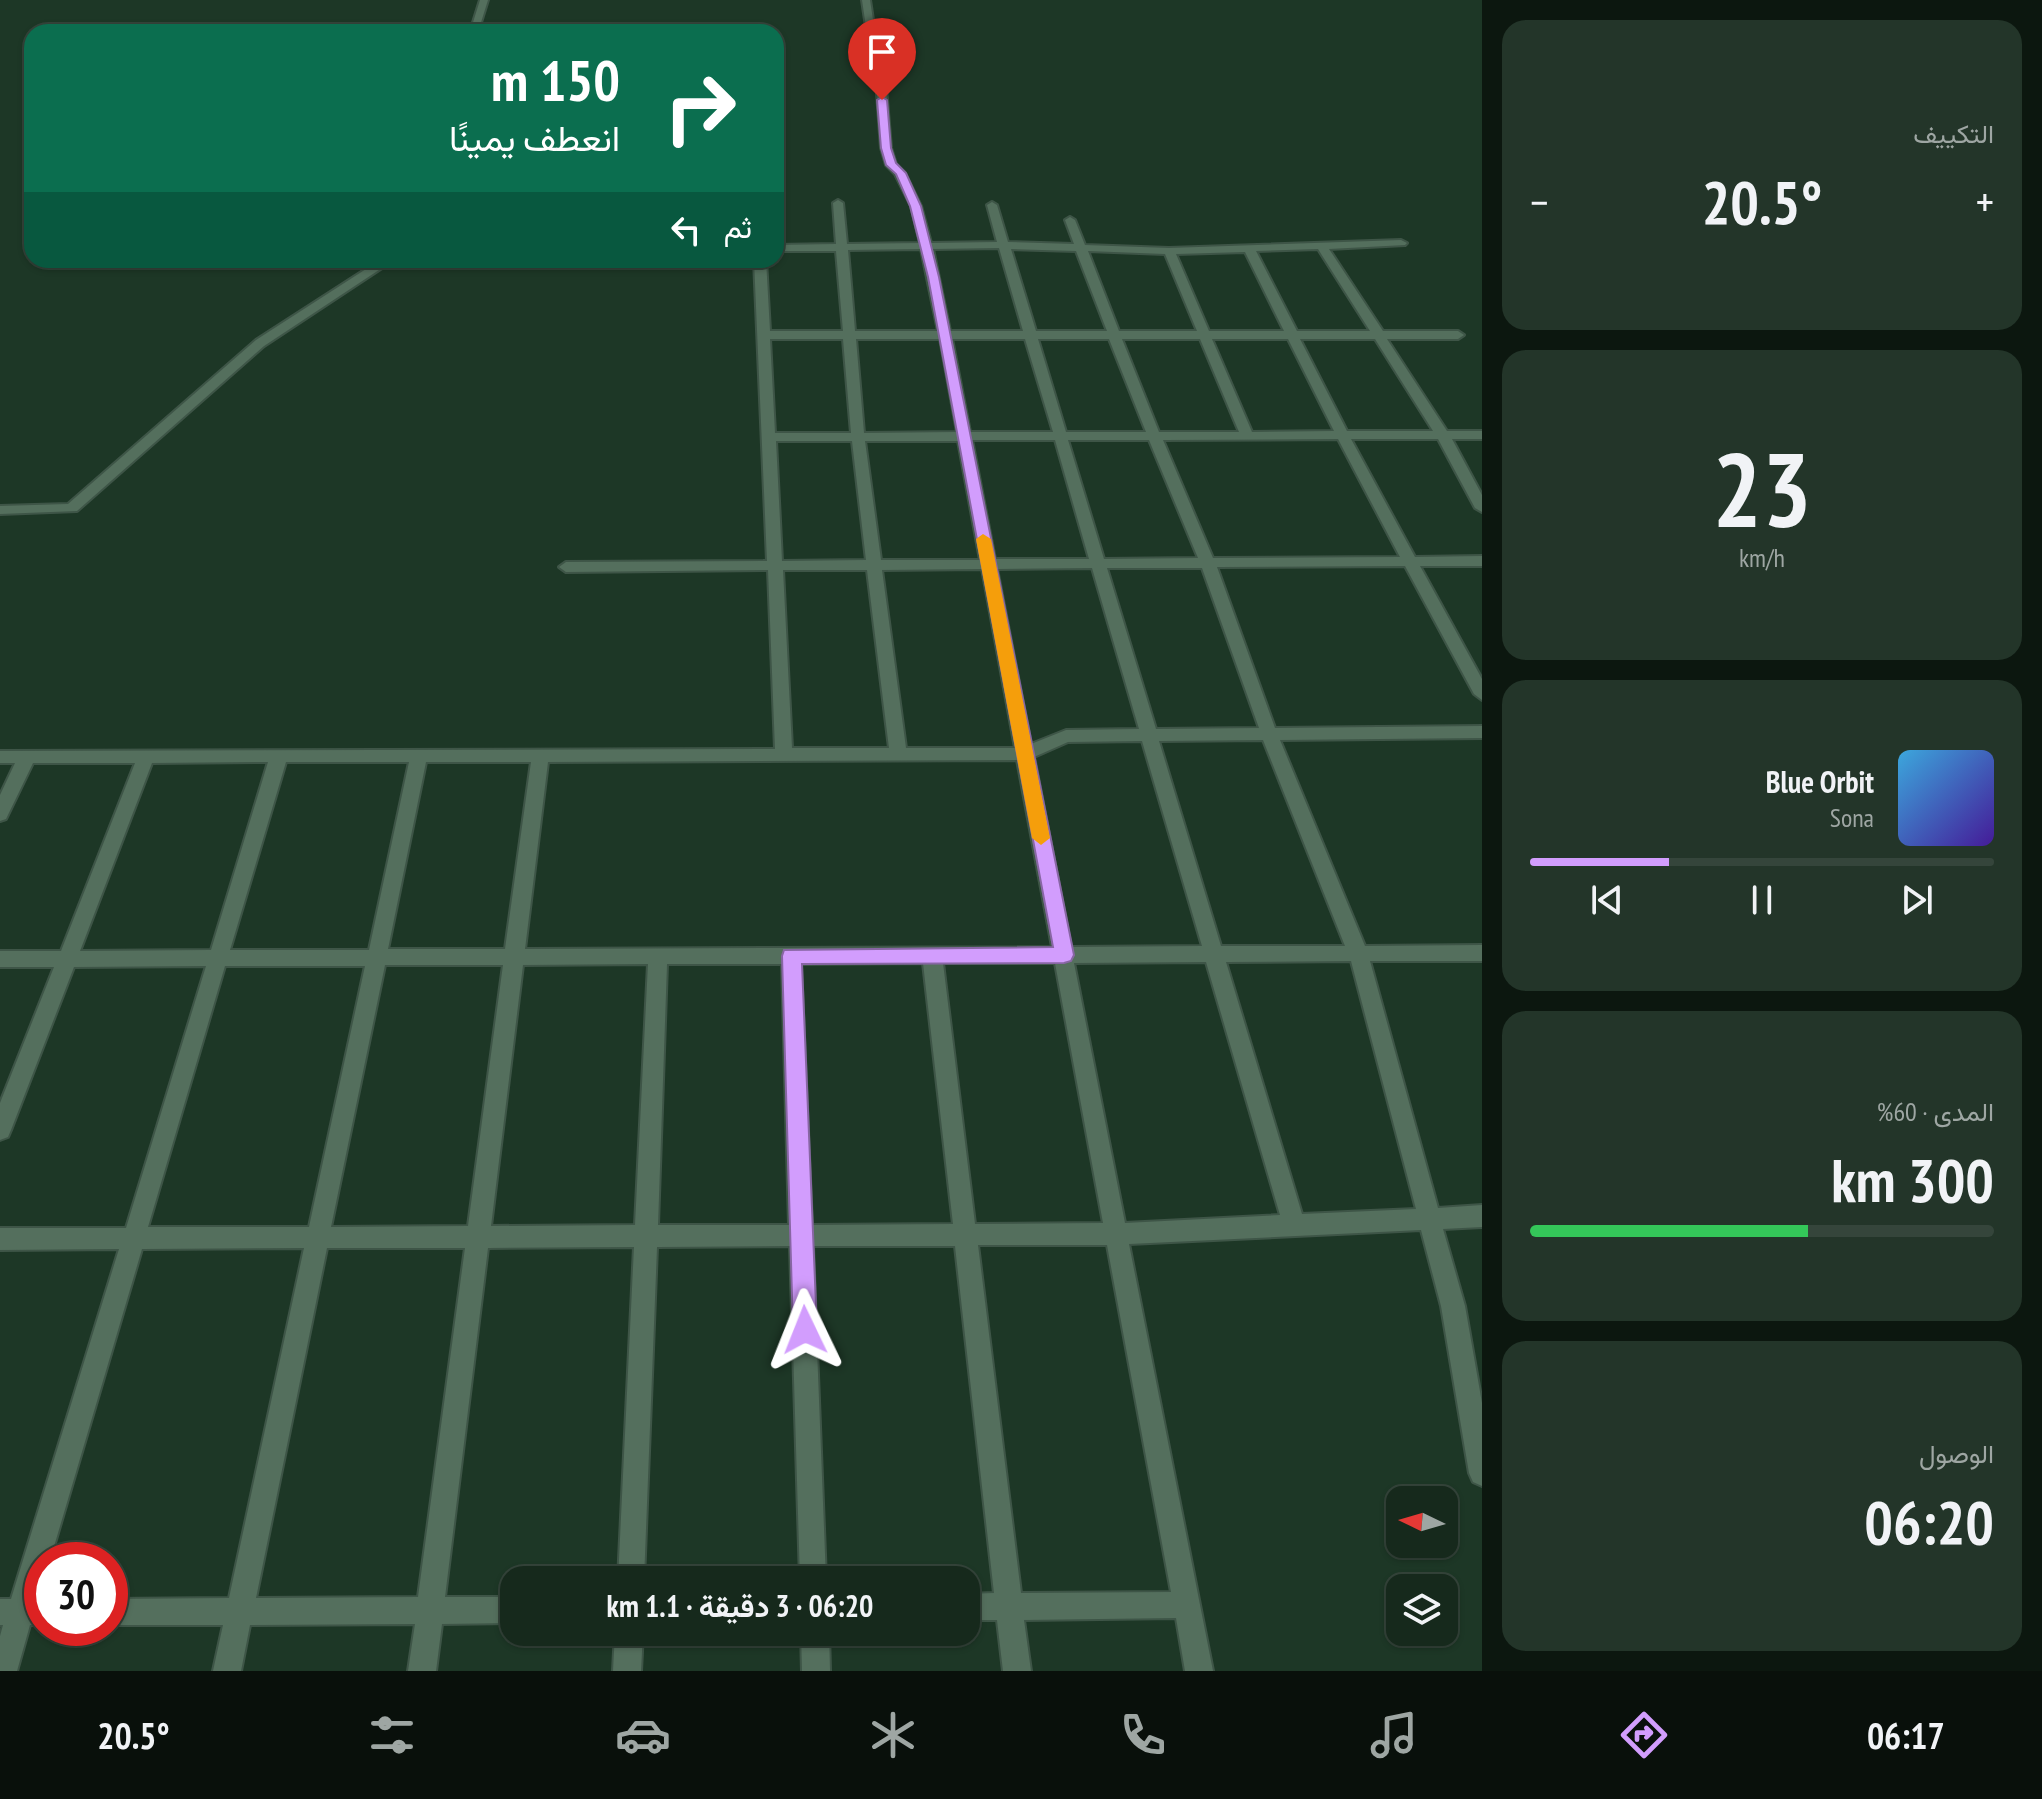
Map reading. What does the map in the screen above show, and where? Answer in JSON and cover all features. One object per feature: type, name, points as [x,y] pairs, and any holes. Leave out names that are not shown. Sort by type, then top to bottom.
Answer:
[{"type":"street","points":[[476,24],[484,0]]},
{"type":"street","points":[[866,0],[873,47],[878,52],[886,148],[891,165],[900,173],[916,206],[945,335],[1199,1671]]},
{"type":"street","points":[[838,203],[858,438],[898,754]]},
{"type":"street","points":[[992,205],[1294,1225]]},
{"type":"street","points":[[1070,220],[1208,564],[1269,734],[1358,953],[1453,1306],[1482,1473]]},
{"type":"street","points":[[784,248],[1005,245],[1169,251],[1401,243]]},
{"type":"street","points":[[1322,246],[1442,434],[1482,508]]},
{"type":"street","points":[[1249,248],[1342,435],[1482,694]]},
{"type":"street","points":[[1169,251],[1247,435]]},
{"type":"street","points":[[0,510],[72,508],[260,343],[376,268]]},
{"type":"street","points":[[760,268],[784,755]]},
{"type":"street","points":[[764,335],[1458,335]]},
{"type":"street","points":[[770,437],[1061,439],[1482,435]]},
{"type":"street","points":[[566,567],[1482,561]]},
{"type":"street","points":[[0,757],[1025,754],[1066,736],[1482,732]]},
{"type":"street","points":[[3,1671],[279,756]]},
{"type":"street","points":[[227,1671],[419,756]]},
{"type":"street","points":[[422,1671],[540,756]]},
{"type":"street","points":[[0,814],[27,757]]},
{"type":"street","points":[[0,1130],[146,757]]},
{"type":"street","points":[[0,959],[1482,953]]},
{"type":"street","points":[[932,955],[1017,1671]]},
{"type":"street","points":[[791,956],[813,1566]]},
{"type":"street","points":[[632,1566],[658,957]]},
{"type":"street","points":[[0,1239],[1115,1234],[1482,1216]]},
{"type":"street","points":[[980,1607],[1185,1605]]},
{"type":"street","points":[[128,1612],[500,1610]]},
{"type":"street","points":[[627,1671],[628,1646]]},
{"type":"street","points":[[815,1646],[816,1671]]},
{"type":"slow traffic","points":[[983,539],[1041,838]]},
{"type":"route","points":[[805,1330],[791,956],[1064,955],[934,277],[916,206],[900,173],[891,165],[886,148],[882,100]]}]
